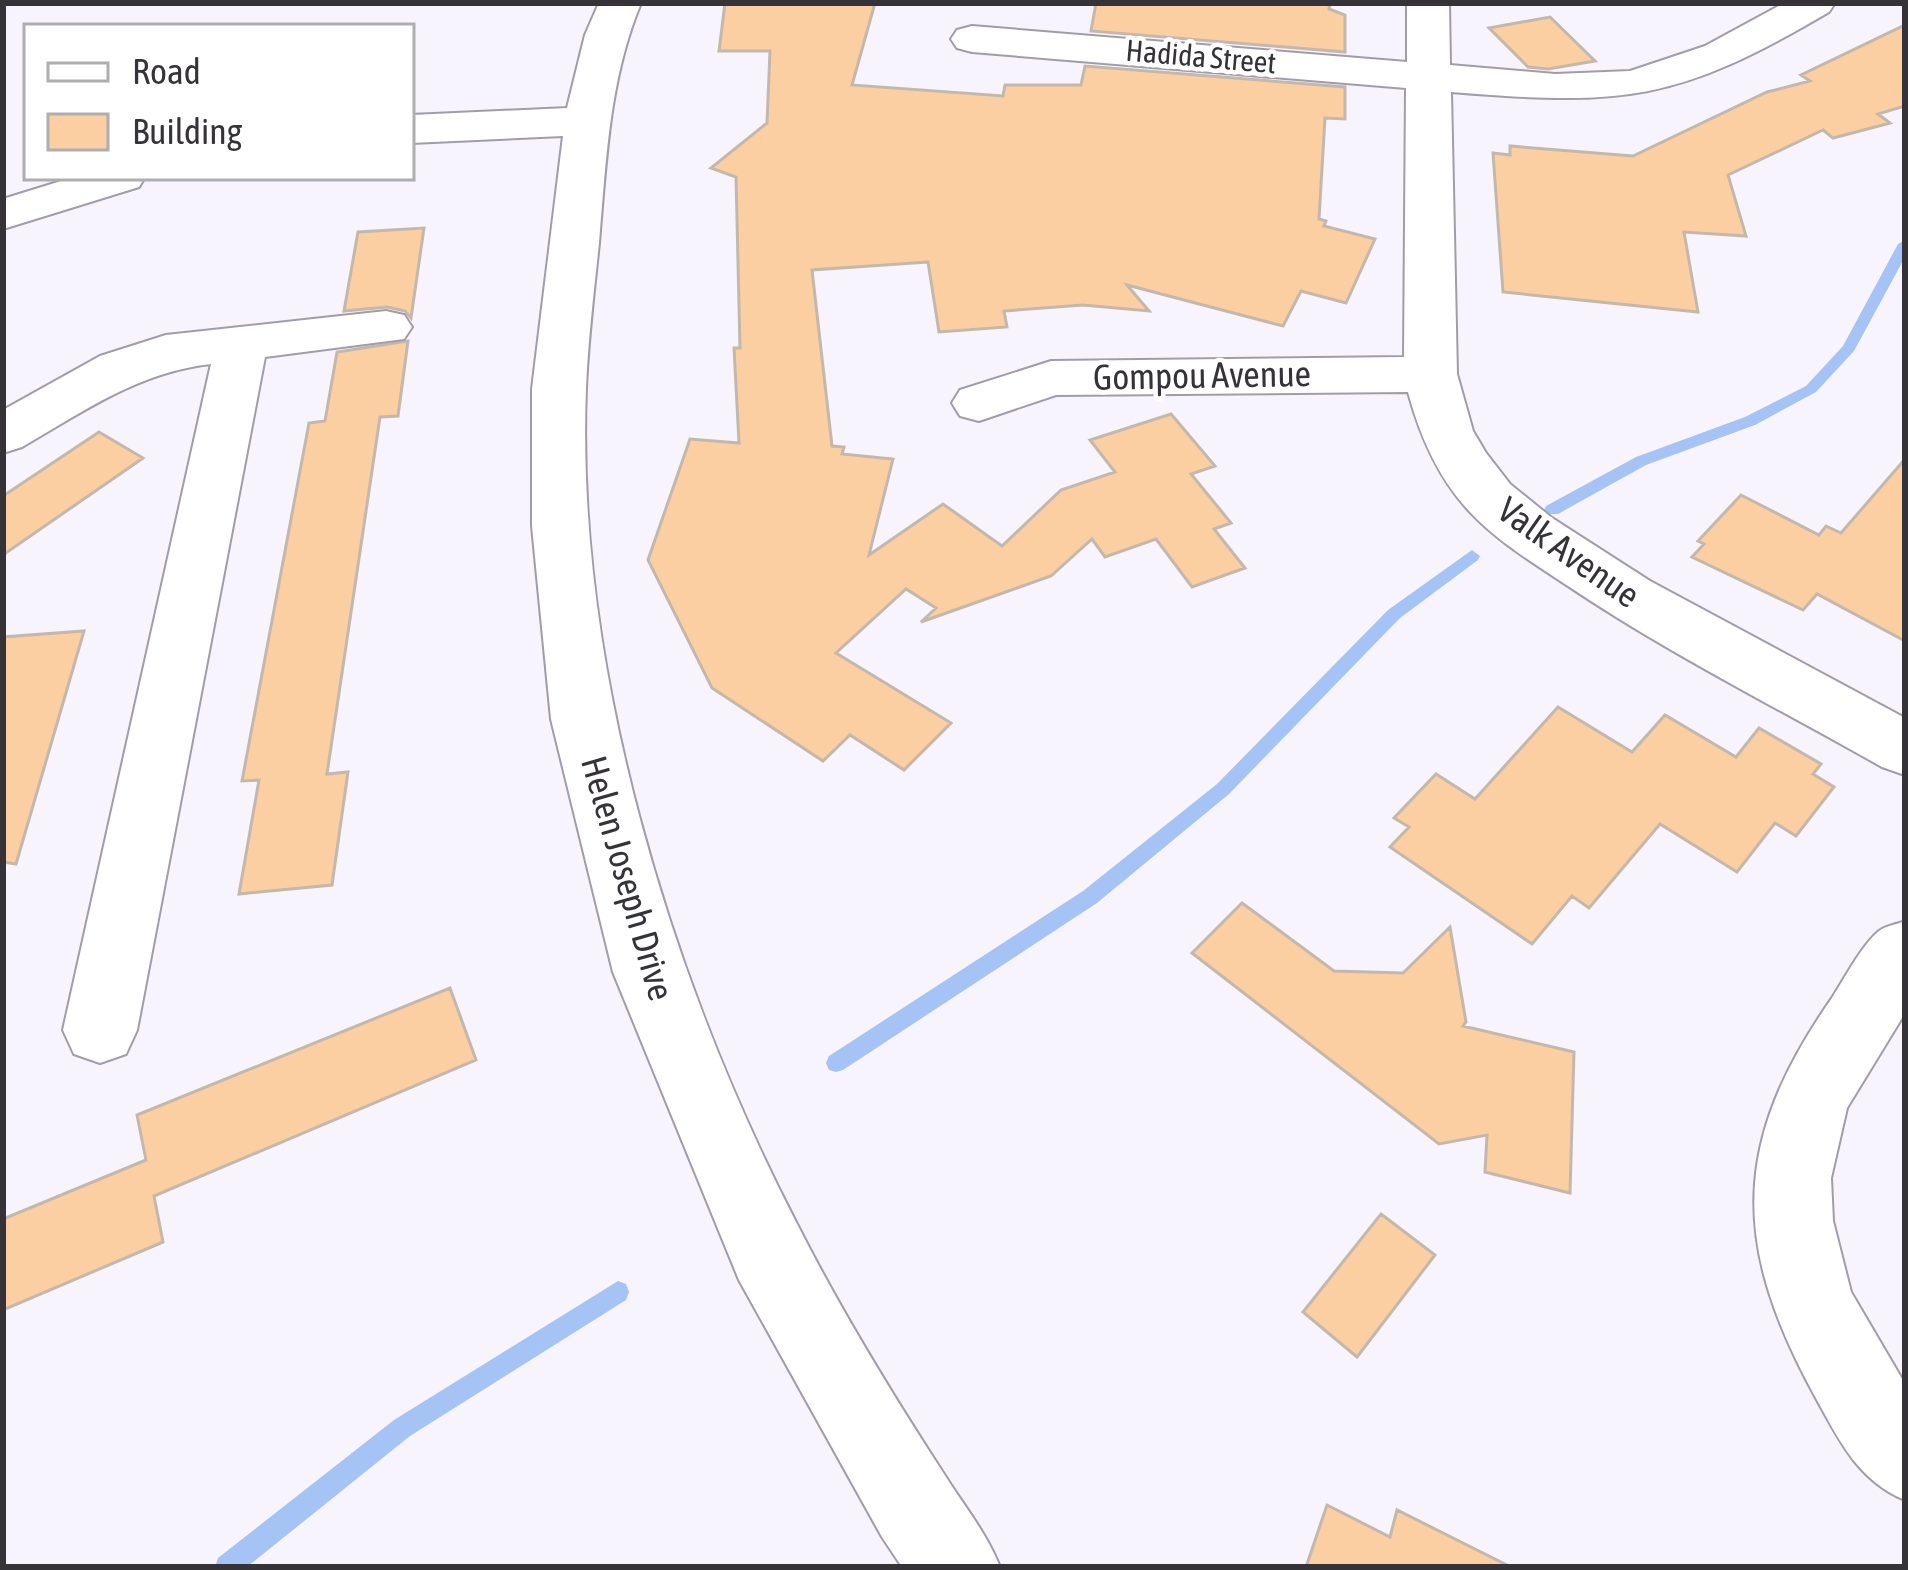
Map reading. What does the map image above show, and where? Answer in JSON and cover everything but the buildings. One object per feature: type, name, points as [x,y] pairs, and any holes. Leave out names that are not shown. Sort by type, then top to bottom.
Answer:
[{"type":"street","name":"Helen Joseph Drive","points":[[620,3],[606,35],[587,121],[559,389],[561,526],[583,719],[649,972],[768,1252],[913,1507],[956,1567]]},
{"type":"street","name":"Valk Avenue","points":[[1428,3],[1430,374],[1446,431],[1464,464],[1490,498],[1531,533],[1629,597],[1905,749]]},
{"type":"street","name":"Hadida Street","points":[[972,39],[1587,89],[1659,82],[1684,74],[1814,3]]},
{"type":"street","points":[[414,129],[587,121]]},
{"type":"street","points":[[3,215],[113,180]]},
{"type":"street","points":[[3,434],[118,368],[166,352],[386,327]]},
{"type":"street","points":[[100,1030],[242,342]]},
{"type":"street","name":"Gompou Avenue","points":[[979,403],[1051,378],[1430,374]]},
{"type":"street","points":[[1905,952],[1828,1069],[1800,1132],[1791,1178],[1797,1246],[1822,1327],[1863,1402],[1905,1456]]},
{"type":"waterway","points":[[1552,510],[1641,461],[1750,421],[1811,389],[1849,348],[1905,244]]},
{"type":"waterway","points":[[836,1063],[1090,897],[1223,789],[1394,614],[1472,556]]},
{"type":"waterway","points":[[227,1567],[402,1428],[618,1292]]}]
